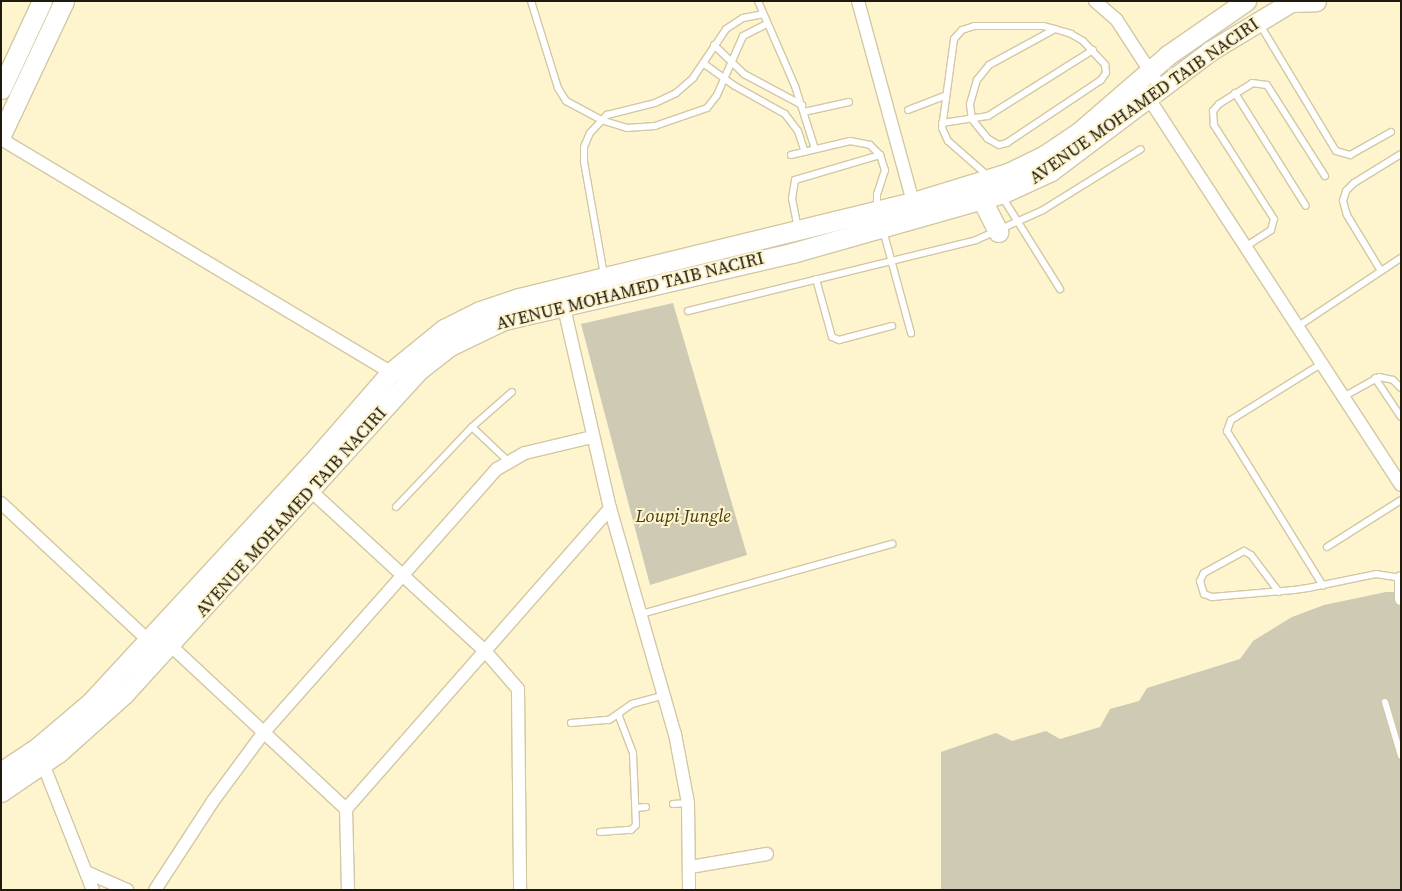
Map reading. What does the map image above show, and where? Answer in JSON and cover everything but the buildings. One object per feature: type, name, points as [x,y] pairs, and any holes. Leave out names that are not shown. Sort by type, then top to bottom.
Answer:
[{"type":"street","points":[[1,89],[42,1]]},
{"type":"street","points":[[1,135],[64,1]]},
{"type":"street","points":[[858,1],[913,202]]},
{"type":"street","points":[[1095,1],[1116,19],[1143,76],[1155,93],[1245,247],[1401,485]]},
{"type":"street","name":"AVENUE MOHAMED TAIB NACIRI","points":[[1,772],[74,718],[310,465],[391,372],[426,341],[462,319],[499,303],[604,275],[799,230],[880,219],[982,200],[1027,164],[1062,145],[1191,37],[1246,1]]},
{"type":"street","points":[[1292,1],[1316,1]]},
{"type":"street","name":"AVENUE MOHAMED TAIB NACIRI","points":[[1,792],[42,764],[103,715],[311,491],[420,370],[450,346],[504,320],[792,253],[880,219],[913,202],[996,187],[1050,171],[1210,51],[1292,1]]},
{"type":"street","points":[[1,139],[391,372]]},
{"type":"street","points":[[982,200],[998,232]]},
{"type":"street","points":[[559,287],[592,437],[610,508],[665,695],[688,803],[689,890]]},
{"type":"street","points":[[155,890],[213,800],[264,732],[404,576],[497,468],[525,454],[592,437]]},
{"type":"street","points":[[311,491],[485,651],[519,694],[520,890]]},
{"type":"street","points":[[1,503],[148,640]]},
{"type":"street","points":[[348,890],[346,809],[610,508]]},
{"type":"street","points":[[1401,578],[1401,598]]},
{"type":"street","points":[[170,644],[346,809]]},
{"type":"street","points":[[42,764],[93,890]]},
{"type":"street","points":[[690,867],[767,854]]},
{"type":"street","points":[[86,872],[127,890]]},
{"type":"lane","points":[[531,1],[561,95],[572,106],[601,120],[636,129],[692,115],[713,102],[743,36],[767,24]]},
{"type":"lane","points":[[758,1],[803,109],[816,149]]},
{"type":"lane","points":[[604,275],[583,154],[586,140],[601,120],[676,93],[734,23],[763,14]]},
{"type":"lane","points":[[1258,22],[1336,151],[1350,156],[1390,132]]},
{"type":"lane","points":[[1055,29],[985,70],[971,97],[972,119],[991,142],[1007,143],[1104,77],[1105,65],[1093,50],[1077,37],[1055,29],[1019,24],[974,26],[962,30],[952,46],[942,123],[948,141],[996,187],[1060,289]]},
{"type":"lane","points":[[714,45],[730,62],[752,80],[803,109],[849,102]]},
{"type":"lane","points":[[942,123],[988,116],[1093,50]]},
{"type":"lane","points":[[703,62],[724,79],[790,119],[798,132],[805,152]]},
{"type":"lane","points":[[1245,247],[1271,230],[1274,219],[1213,120],[1216,107],[1252,83],[1267,85],[1325,176]]},
{"type":"lane","points":[[1235,93],[1306,206]]},
{"type":"lane","points":[[908,110],[945,96]]},
{"type":"lane","points":[[791,155],[857,141],[870,145],[880,155],[885,170],[876,200],[911,333]]},
{"type":"lane","points":[[688,311],[892,261],[998,232],[1018,223],[1141,149]]},
{"type":"lane","points":[[1381,271],[1347,215],[1344,196],[1354,184],[1401,154]]},
{"type":"lane","points":[[799,230],[792,199],[795,180],[880,155]]},
{"type":"lane","points":[[1297,327],[1401,258]]},
{"type":"lane","points":[[816,279],[832,337],[839,340],[892,326]]},
{"type":"lane","points":[[1321,364],[1231,420],[1227,431],[1323,586]]},
{"type":"lane","points":[[1375,378],[1401,417]]},
{"type":"lane","points":[[1343,397],[1375,378],[1388,378],[1401,388]]},
{"type":"lane","points":[[396,507],[472,427],[512,392]]},
{"type":"lane","points":[[472,427],[508,461]]},
{"type":"lane","points":[[1327,547],[1401,500]]},
{"type":"lane","points":[[641,614],[892,544]]},
{"type":"lane","points":[[1279,592],[1251,555],[1244,552],[1204,573],[1200,581],[1204,594],[1212,597],[1279,592],[1323,586],[1376,574],[1401,578]]},
{"type":"lane","points":[[571,723],[609,720],[618,716],[632,704],[665,695]]},
{"type":"lane","points":[[1385,702],[1401,756]]},
{"type":"lane","points":[[600,832],[634,829],[636,808],[633,753],[618,716]]},
{"type":"lane","points":[[673,804],[688,803]]},
{"type":"lane","points":[[636,808],[646,807]]},
{"type":"green space","name":"Loupi Jungle","points":[[673,303],[747,555],[650,585],[581,324]]},
{"type":"green space","points":[[1386,592],[1401,592],[1401,890],[941,890],[941,752],[996,733],[1012,741],[1046,731],[1060,739],[1100,727],[1110,709],[1139,701],[1147,688],[1240,659],[1253,641],[1292,617],[1324,605]]}]
